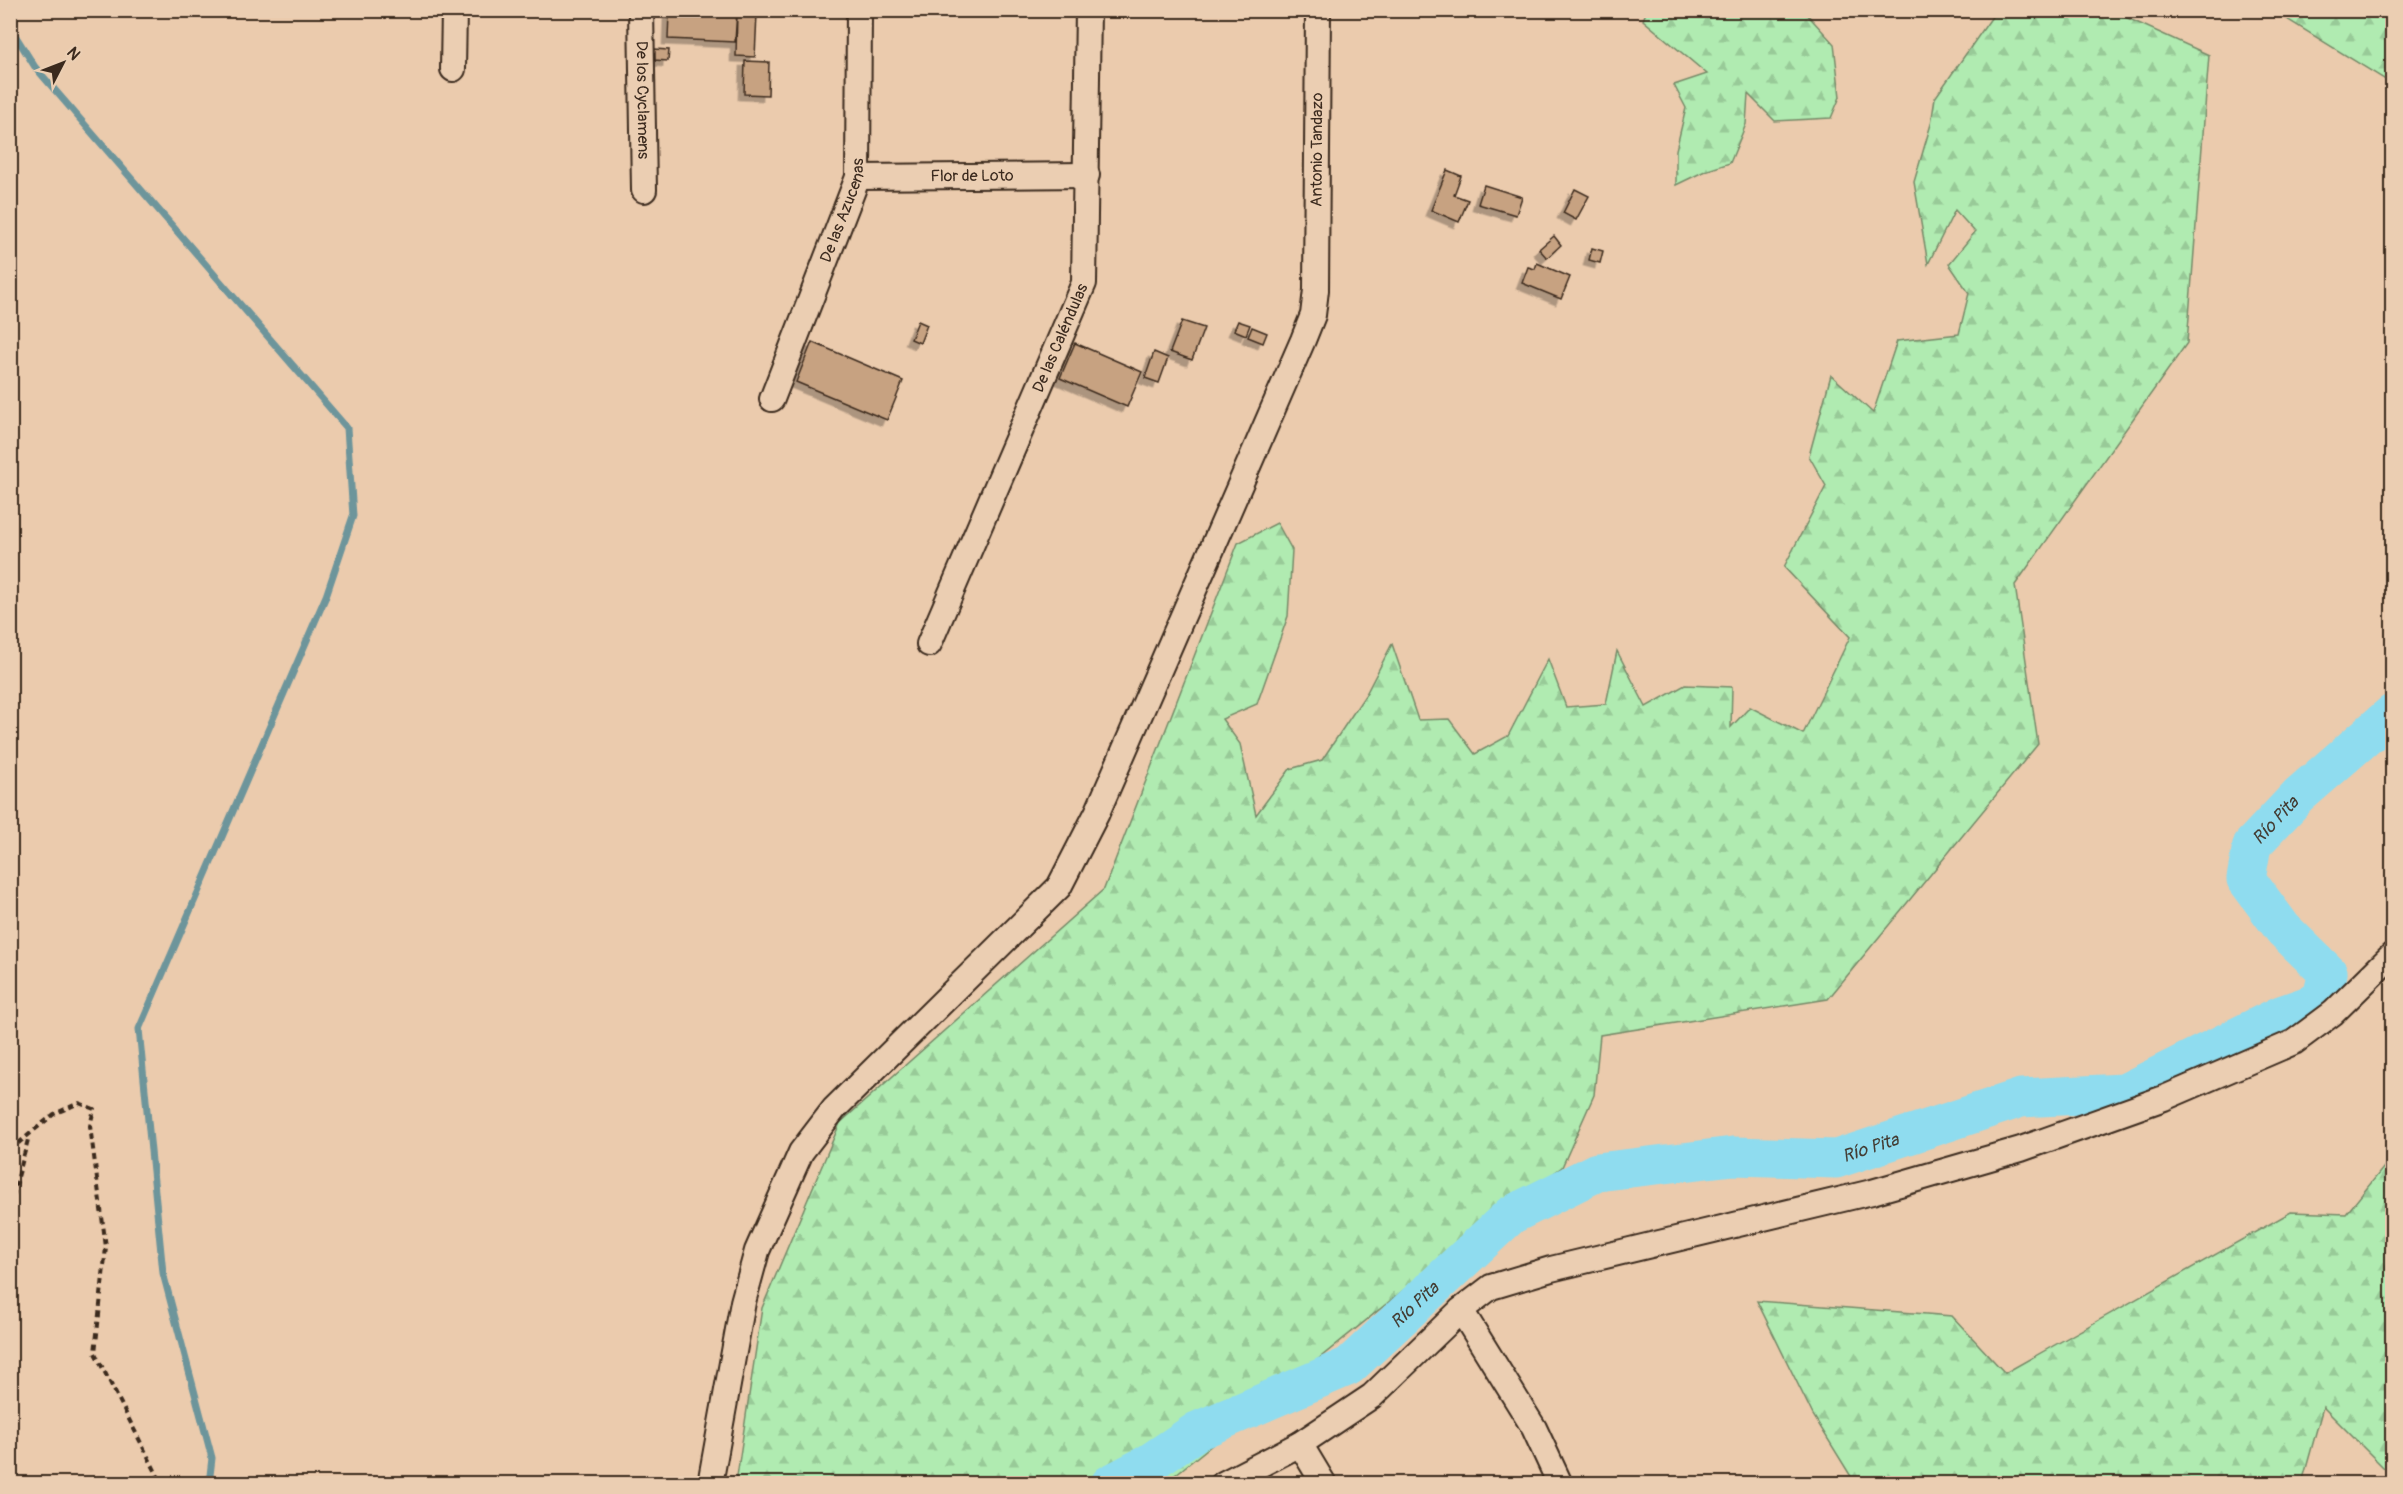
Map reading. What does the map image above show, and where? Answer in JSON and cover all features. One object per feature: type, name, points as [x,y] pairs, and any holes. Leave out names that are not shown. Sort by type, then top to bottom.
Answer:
[{"type":"street","points":[[453,69],[454,10]]},
{"type":"street","name":"De los Cyclamens","points":[[641,10],[644,190]]},
{"type":"street","name":"De las Azucenas","points":[[772,399],[858,177],[859,10]]},
{"type":"street","name":"De las Caléndulas","points":[[929,644],[1084,283],[1088,10]]},
{"type":"street","name":"Antonio Tandazo","points":[[710,1484],[743,1302],[757,1251],[801,1152],[834,1109],[1059,887],[1096,813],[1303,340],[1313,315],[1316,290],[1318,10]]},
{"type":"street","name":"Flor de Loto","points":[[858,177],[1087,175]]},
{"type":"street","points":[[1223,1484],[1300,1444],[1372,1396],[1461,1311],[1491,1287],[1551,1269],[1872,1192],[2020,1149],[2164,1098],[2294,1042],[2333,1012],[2392,955]]},
{"type":"street","points":[[1461,1311],[1534,1428],[1560,1484]]},
{"type":"street","points":[[1300,1444],[1324,1484]]},
{"type":"path","points":[[10,1150],[54,1114],[79,1102],[94,1109],[90,1126],[106,1247],[95,1353],[162,1484]]},
{"type":"path","points":[[10,1207],[29,1135]]},
{"type":"green space","points":[[1647,10],[1804,11],[1834,44],[1840,97],[1831,118],[1775,121],[1748,94],[1746,124],[1730,163],[1705,171],[1676,185],[1676,150],[1686,108],[1674,85],[1707,74],[1643,20]]},
{"type":"green space","points":[[1996,11],[2112,11],[2209,55],[2187,343],[2015,585],[2038,744],[1828,999],[1600,1035],[1594,1095],[1562,1167],[1500,1212],[1165,1483],[736,1483],[762,1308],[840,1123],[1104,889],[1238,543],[1277,523],[1292,550],[1288,616],[1257,704],[1222,719],[1240,744],[1256,815],[1290,769],[1322,760],[1366,694],[1392,644],[1418,720],[1449,719],[1475,754],[1508,736],[1548,659],[1566,707],[1606,704],[1617,651],[1646,707],[1685,685],[1732,687],[1731,727],[1750,707],[1803,734],[1850,637],[1784,567],[1826,486],[1809,456],[1831,375],[1873,413],[1897,341],[1959,334],[1969,293],[1949,264],[1975,232],[1955,210],[1928,264],[1914,182],[1931,124],[1935,98]]},
{"type":"green space","points":[[2274,11],[2392,11],[2392,84]]},
{"type":"green space","points":[[2392,1157],[2392,1476],[2323,1407],[2302,1483],[1855,1483],[1813,1415],[1757,1301],[1952,1316],[2005,1373],[2291,1212],[2346,1214]]},
{"type":"building","points":[[657,10],[737,10],[735,42],[668,39],[669,12]]},
{"type":"building","points":[[737,12],[757,13],[755,57],[736,56]]},
{"type":"building","points":[[654,49],[669,50],[668,61],[654,60]]},
{"type":"building","points":[[745,61],[769,62],[768,95],[744,94]]},
{"type":"building","points":[[1447,170],[1461,176],[1454,195],[1468,200],[1459,222],[1431,210]]},
{"type":"building","points":[[1484,185],[1522,197],[1516,215],[1478,204]]},
{"type":"building","points":[[1575,189],[1589,196],[1576,220],[1563,213]]},
{"type":"building","points":[[1554,236],[1561,245],[1547,258],[1539,249]]},
{"type":"building","points":[[1592,248],[1603,251],[1600,263],[1589,260]]},
{"type":"building","points":[[1537,263],[1570,277],[1561,299],[1522,283],[1528,267],[1535,269]]},
{"type":"building","points":[[918,321],[927,325],[920,343],[911,339]]},
{"type":"building","points":[[1182,321],[1204,328],[1192,360],[1170,352]]},
{"type":"building","points":[[1238,321],[1250,325],[1246,335],[1234,330]]},
{"type":"building","points":[[1252,327],[1267,333],[1263,343],[1248,337]]},
{"type":"building","points":[[812,342],[903,381],[887,420],[796,382]]},
{"type":"building","points":[[1075,343],[1142,372],[1127,407],[1060,378]]},
{"type":"building","points":[[1154,352],[1168,358],[1159,383],[1145,378]]},
{"type":"waterway","points":[[10,27],[35,67],[347,428],[353,516],[326,596],[139,1029],[163,1273],[212,1458],[209,1484]]},
{"type":"waterway","name":"Río Pita","points":[[1110,1484],[1148,1464],[1197,1431],[1349,1366],[1511,1215],[1597,1172],[1733,1156],[1836,1159],[2021,1098],[2124,1093],[2281,1015],[2321,1001],[2328,973],[2283,929],[2246,879],[2252,845],[2299,795],[2392,714]]}]
